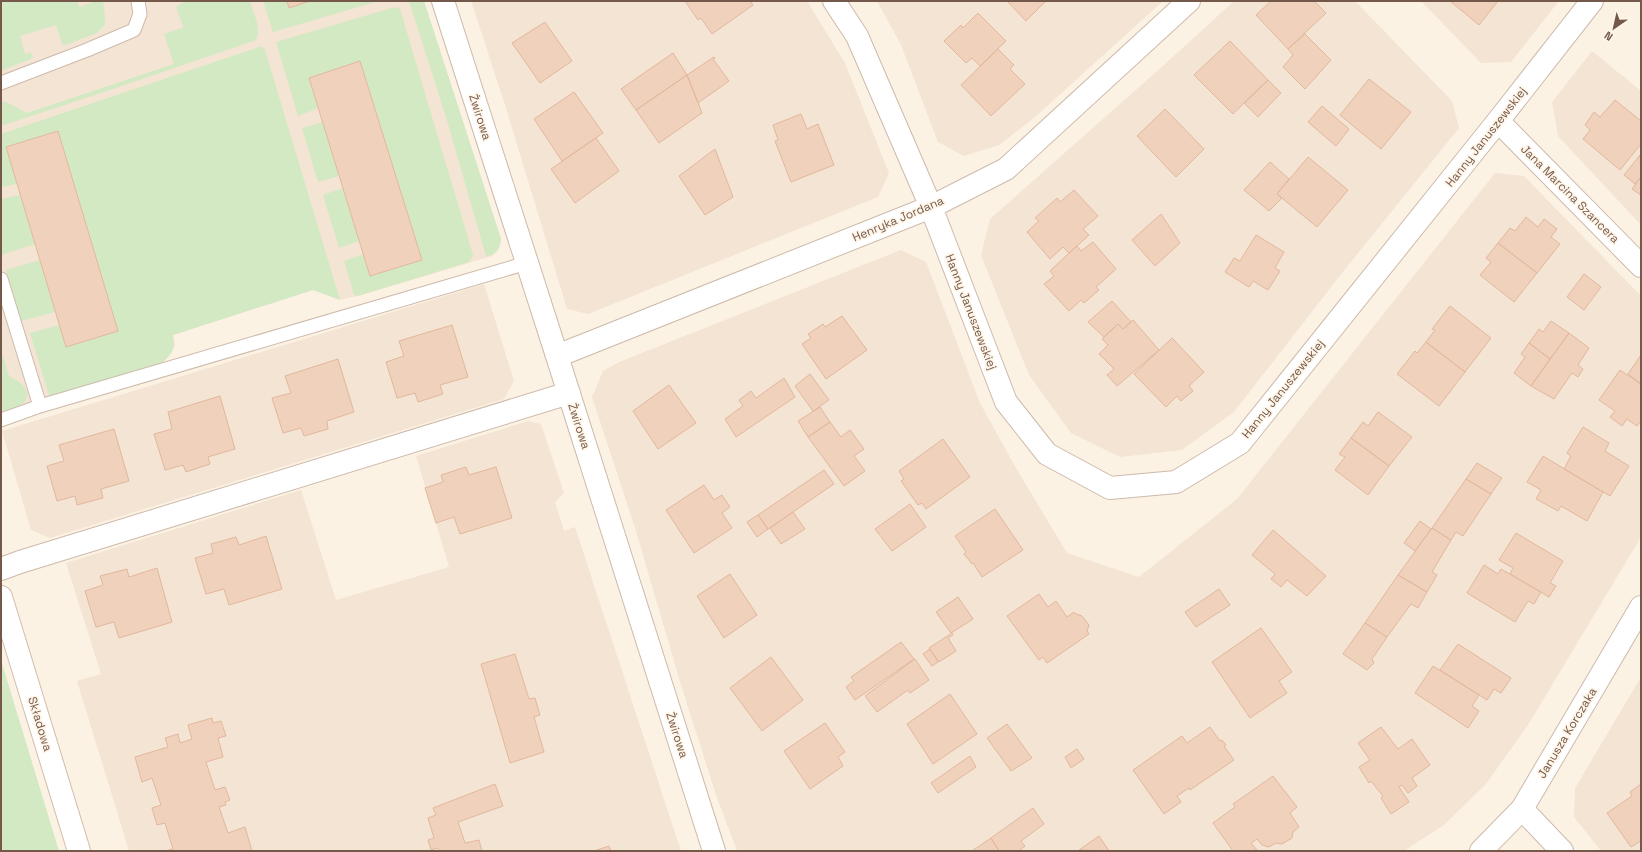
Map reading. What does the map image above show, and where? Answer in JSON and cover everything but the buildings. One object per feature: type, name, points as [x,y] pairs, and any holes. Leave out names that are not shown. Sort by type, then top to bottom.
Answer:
[{"type":"street","name":"Żwirowa","points":[[443,1],[714,851]]},
{"type":"street","name":"Hanny Januszewskiej","points":[[834,1],[857,36],[931,207],[1006,402],[1047,454],[1110,488],[1176,482],[1240,442],[1498,121],[1592,1]]},
{"type":"street","name":"Henryka Jordana","points":[[557,356],[931,207],[1006,169],[1189,1]]},
{"type":"street","name":"Jana Marcina Szancera","points":[[1498,121],[1641,266]]},
{"type":"street","points":[[1,569],[569,393]]},
{"type":"street","name":"Składowa","points":[[1,597],[78,851]]},
{"type":"street","name":"Janusza Korczaka","points":[[1481,851],[1522,809],[1641,607]]},
{"type":"street","points":[[1522,809],[1562,851]]},
{"type":"lane","points":[[1,83],[134,30],[140,14],[138,1]]},
{"type":"lane","points":[[1,420],[40,406],[527,264]]},
{"type":"lane","points":[[1,279],[40,406]]},
{"type":"shaded area","points":[[1,1],[424,1],[501,239],[499,249],[492,256],[358,296],[340,300],[313,290],[173,335],[175,345],[171,353],[162,363],[1,412]]},
{"type":"shaded area","points":[[471,1],[807,1],[845,63],[889,173],[878,197],[588,314],[567,309],[505,105]]},
{"type":"shaded area","points":[[877,1],[1163,1],[1034,118],[999,145],[964,156],[938,142],[901,45]]},
{"type":"shaded area","points":[[1234,1],[1355,1],[1452,101],[1459,128],[1342,273],[1234,412],[1182,450],[1120,457],[1071,433],[1029,375],[981,255],[990,219]]},
{"type":"shaded area","points":[[1421,1],[1559,1],[1511,62],[1481,63]]},
{"type":"shaded area","points":[[1592,51],[1641,91],[1641,225],[1558,136],[1552,102]]},
{"type":"shaded area","points":[[1495,173],[1524,176],[1641,296],[1641,537],[1528,725],[1486,784],[1444,825],[1404,851],[737,851],[716,795],[681,685],[636,531],[592,397],[603,371],[619,362],[901,250],[926,262],[980,403],[1016,468],[1067,553],[1139,577],[1237,499]]},
{"type":"shaded area","points":[[484,284],[514,381],[504,399],[50,538],[31,530],[2,431]]},
{"type":"shaded area","points":[[528,421],[541,424],[564,493],[555,502],[564,531],[575,527],[681,851],[129,851],[77,681],[101,674],[66,563],[301,490],[336,600],[449,567],[416,456]]},
{"type":"shaded area","points":[[1641,677],[1641,851],[1601,851],[1574,817],[1575,788]]},
{"type":"green space","points":[[9,1],[77,1],[79,7],[96,1],[103,1],[105,25],[97,33],[63,46],[56,25],[20,36],[25,54],[31,52],[33,58],[1,71],[1,3]]},
{"type":"green space","points":[[188,1],[250,1],[258,26],[258,36],[256,40],[1,126],[1,101],[27,113],[174,64],[164,34],[182,28],[183,26],[176,7]]},
{"type":"green space","points":[[263,1],[287,1],[289,8],[310,1],[379,1],[273,32]]},
{"type":"green space","points":[[409,1],[424,1],[501,239],[500,246],[497,251],[486,256],[446,117]]},
{"type":"green space","points":[[395,7],[400,9],[473,255],[469,262],[358,296],[354,295],[344,261],[364,254],[371,276],[422,260],[360,61],[309,78],[318,108],[298,116],[276,42]]},
{"type":"green space","points":[[259,47],[263,47],[265,50],[340,300],[313,290],[173,335],[174,344],[172,351],[169,357],[162,363],[54,396],[49,395],[30,333],[59,325],[66,347],[118,331],[58,132],[6,147],[17,184],[1,187],[1,134]]},
{"type":"green space","points":[[323,122],[339,176],[318,182],[302,128]]},
{"type":"green space","points":[[343,188],[359,241],[339,248],[323,195]]},
{"type":"green space","points":[[20,195],[35,244],[1,255],[1,199]]},
{"type":"green space","points":[[40,260],[55,312],[21,321],[6,270]]},
{"type":"green space","points":[[1,349],[9,376],[23,385],[27,393],[27,398],[18,407],[1,412]]},
{"type":"green space","points":[[1,660],[59,851],[1,851]]}]
